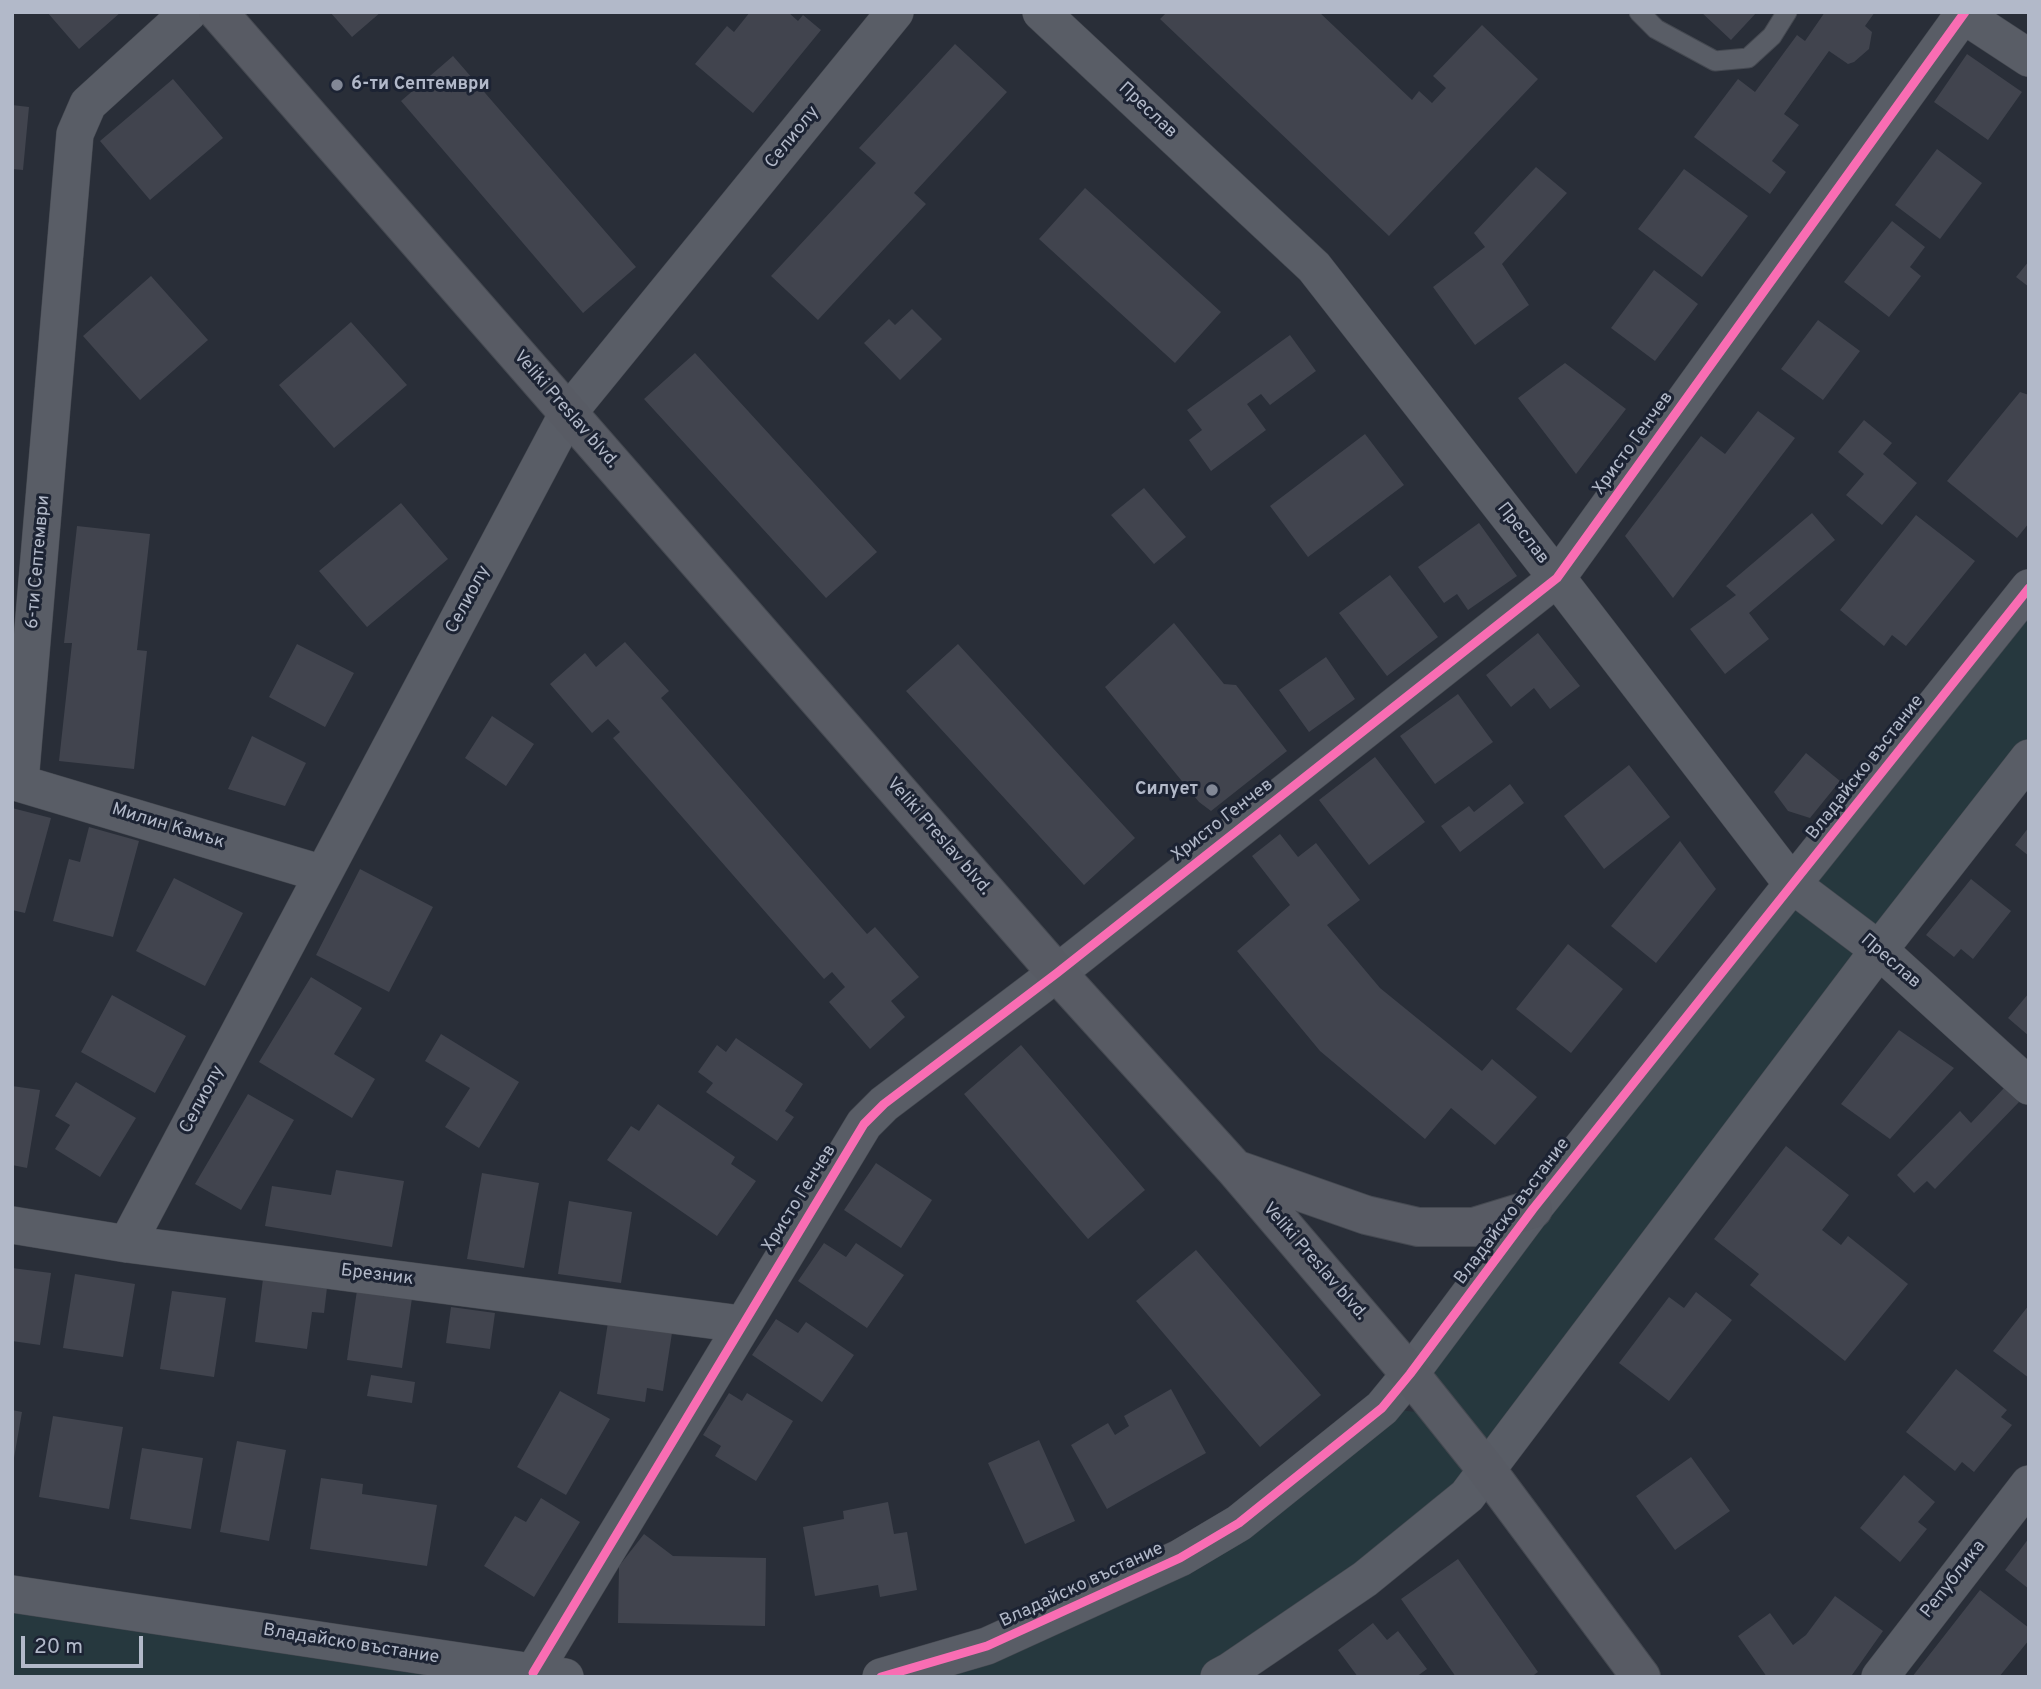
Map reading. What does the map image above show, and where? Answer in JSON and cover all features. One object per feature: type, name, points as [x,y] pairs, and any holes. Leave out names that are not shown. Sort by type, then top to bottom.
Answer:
[{"type":"main road","name":"Veliki Preslav blvd.","points":[[218,12],[1056,973],[1234,1168],[1410,1374],[1486,1469],[1641,1677]]},
{"type":"main road","points":[[1234,1168],[1366,1215],[1418,1227],[1474,1227],[1533,1209]]},
{"type":"street","name":"6-ти Септември","points":[[16,781],[75,134],[88,104],[189,12]]},
{"type":"street","name":"Селиолу","points":[[127,1244],[568,414],[895,12]]},
{"type":"street","name":"Преслав","points":[[1041,12],[1314,267],[1793,885],[1879,950],[2029,1086]]},
{"type":"street","name":"Христо Генчев","points":[[549,1675],[741,1324],[864,1124],[884,1104],[1056,973],[1557,578],[1963,13]]},
{"type":"street","points":[[1963,13],[2029,58]]},
{"type":"street","name":"Владайско въстание","points":[[881,1677],[987,1646],[1180,1558],[1239,1523],[1382,1408],[1533,1209],[2029,588]]},
{"type":"street","points":[[1219,1677],[1365,1579],[1467,1496],[1879,950],[2029,758]]},
{"type":"street","name":"Милин Камък","points":[[16,781],[323,874]]},
{"type":"street","name":"Брезник","points":[[12,1225],[127,1244],[741,1324]]},
{"type":"street","name":"Република","points":[[1880,1677],[2029,1484]]},
{"type":"street","name":"Владайско въстание","points":[[12,1594],[549,1675]]},
{"type":"lane","points":[[1639,12],[1656,29],[1715,61],[1748,58],[1772,36],[1787,12]]},
{"type":"shaded area","points":[[2029,588],[2029,758],[1486,1469],[1410,1374]]},
{"type":"shaded area","points":[[1382,1408],[1425,1413],[1458,1449],[1467,1496],[1219,1677],[881,1677],[1180,1558]]},
{"type":"shaded area","points":[[12,1594],[565,1677],[12,1677]]},
{"type":"building","points":[[47,12],[121,12],[79,49]]},
{"type":"building","points":[[330,12],[381,12],[352,37]]},
{"type":"building","points":[[750,12],[788,12],[798,21],[803,15],[821,30],[753,113],[695,64],[727,26],[734,32]]},
{"type":"building","points":[[1167,12],[1319,12],[1412,100],[1419,91],[1432,103],[1446,88],[1433,76],[1482,25],[1538,79],[1389,236],[1160,19]]},
{"type":"building","points":[[1701,12],[1757,12],[1731,40]]},
{"type":"building","points":[[1825,12],[1875,12],[1865,26],[1872,32],[1869,49],[1848,64],[1829,51],[1784,114],[1799,125],[1772,161],[1786,172],[1770,194],[1694,137],[1738,79],[1755,92],[1797,35],[1805,41]]},
{"type":"building","points":[[955,44],[1007,92],[914,193],[926,204],[818,320],[771,276],[876,163],[859,148]]},
{"type":"building","points":[[1967,54],[2022,92],[1988,140],[1934,102]]},
{"type":"building","points":[[453,56],[636,267],[583,313],[401,101]]},
{"type":"building","points":[[173,79],[223,138],[150,200],[100,141]]},
{"type":"building","points":[[12,105],[29,107],[23,170],[12,169]]},
{"type":"building","points":[[1937,149],[1982,183],[1940,239],[1895,205]]},
{"type":"building","points":[[1536,167],[1567,193],[1502,264],[1529,305],[1475,345],[1433,287],[1485,247],[1474,233]]},
{"type":"building","points":[[1684,169],[1748,216],[1702,277],[1638,229]]},
{"type":"building","points":[[1085,188],[1221,312],[1175,363],[1039,239]]},
{"type":"building","points":[[1892,221],[1925,247],[1910,267],[1921,276],[1889,317],[1844,282]]},
{"type":"building","points":[[2029,261],[2029,287],[2016,277]]},
{"type":"building","points":[[1654,270],[1698,304],[1655,361],[1611,328]]},
{"type":"building","points":[[151,276],[208,340],[140,400],[83,336]]},
{"type":"building","points":[[912,309],[942,339],[900,380],[864,343],[889,319],[895,325]]},
{"type":"building","points":[[1818,320],[1860,351],[1823,400],[1781,369]]},
{"type":"building","points":[[351,322],[407,385],[334,448],[279,385]]},
{"type":"building","points":[[1290,335],[1316,371],[1270,405],[1261,394],[1247,404],[1266,430],[1211,471],[1189,440],[1202,430],[1187,410]]},
{"type":"building","points":[[695,353],[877,552],[826,598],[644,399]]},
{"type":"building","points":[[1565,363],[1626,409],[1576,474],[1518,398]]},
{"type":"building","points":[[2020,392],[2029,395],[2029,523],[2017,538],[1947,481]]},
{"type":"building","points":[[1758,411],[1795,438],[1673,598],[1625,536],[1701,436],[1725,454]]},
{"type":"building","points":[[1864,420],[1892,443],[1883,454],[1917,483],[1882,525],[1846,495],[1864,474],[1838,452]]},
{"type":"building","points":[[1365,434],[1404,485],[1308,557],[1270,506]]},
{"type":"building","points":[[1144,488],[1186,537],[1154,564],[1111,515]]},
{"type":"building","points":[[401,503],[448,559],[367,627],[319,571]]},
{"type":"building","points":[[1812,513],[1835,540],[1749,613],[1769,639],[1725,674],[1690,629],[1736,595],[1726,586]]},
{"type":"building","points":[[1916,515],[1975,561],[1906,646],[1892,635],[1884,646],[1840,610]]},
{"type":"building","points":[[1479,523],[1517,576],[1468,610],[1457,594],[1444,603],[1418,567]]},
{"type":"building","points":[[77,526],[150,534],[137,650],[147,651],[134,769],[59,761],[72,643],[64,643]]},
{"type":"building","points":[[1390,575],[1438,637],[1387,676],[1339,613]]},
{"type":"building","points":[[1174,623],[1224,684],[1236,685],[1287,751],[1211,811],[1199,802],[1105,687]]},
{"type":"building","points":[[1538,633],[1580,686],[1550,709],[1534,688],[1511,707],[1486,675]]},
{"type":"building","points":[[625,642],[669,691],[661,698],[867,934],[875,927],[919,977],[891,1001],[905,1017],[870,1049],[829,1002],[845,987],[832,972],[824,979],[613,738],[620,732],[608,719],[592,733],[550,684],[585,653],[596,667]]},
{"type":"building","points":[[297,644],[354,673],[325,727],[269,697]]},
{"type":"building","points":[[958,644],[1135,838],[1084,885],[906,691]]},
{"type":"building","points":[[1326,657],[1355,699],[1309,732],[1279,690]]},
{"type":"building","points":[[1458,694],[1493,742],[1435,784],[1400,736]]},
{"type":"building","points":[[492,716],[534,744],[506,786],[465,758]]},
{"type":"building","points":[[252,736],[306,763],[285,806],[228,789]]},
{"type":"building","points":[[1806,753],[1840,781],[1810,818],[1788,811],[1774,792]]},
{"type":"building","points":[[1375,757],[1425,822],[1369,865],[1319,800]]},
{"type":"building","points":[[1629,765],[1670,817],[1604,869],[1564,816]]},
{"type":"building","points":[[1510,784],[1524,803],[1460,852],[1441,826],[1469,806],[1474,812]]},
{"type":"building","points":[[12,808],[51,818],[25,913],[12,910]]},
{"type":"building","points":[[89,827],[139,841],[113,937],[53,921],[69,859],[80,862]]},
{"type":"building","points":[[2029,827],[2029,856],[2015,845]]},
{"type":"building","points":[[1280,834],[1298,857],[1316,843],[1360,900],[1327,925],[1380,988],[1482,1071],[1492,1059],[1537,1097],[1495,1145],[1451,1108],[1425,1139],[1320,1051],[1237,951],[1290,905],[1252,856]]},
{"type":"building","points":[[1680,841],[1716,889],[1656,963],[1611,926]]},
{"type":"building","points":[[360,869],[433,907],[389,992],[316,955]]},
{"type":"building","points":[[174,878],[243,913],[205,986],[136,951]]},
{"type":"building","points":[[1971,879],[2011,911],[1973,959],[1961,949],[1954,957],[1926,935]]},
{"type":"building","points":[[1568,944],[1623,989],[1571,1053],[1516,1009]]},
{"type":"building","points":[[311,977],[362,1008],[334,1054],[375,1079],[352,1118],[259,1062]]},
{"type":"building","points":[[2029,993],[2029,1036],[2008,1018]]},
{"type":"building","points":[[112,995],[186,1036],[155,1093],[81,1052]]},
{"type":"building","points":[[1899,1030],[1954,1068],[1890,1139],[1841,1104]]},
{"type":"building","points":[[441,1034],[519,1082],[479,1148],[445,1127],[470,1088],[425,1061]]},
{"type":"building","points":[[736,1038],[803,1084],[785,1111],[794,1117],[777,1141],[706,1092],[713,1083],[698,1072],[717,1045],[726,1052]]},
{"type":"building","points":[[1021,1045],[1145,1190],[1088,1239],[964,1094]]},
{"type":"building","points":[[76,1082],[136,1118],[100,1177],[55,1149],[70,1125],[55,1116]]},
{"type":"building","points":[[12,1086],[40,1090],[27,1168],[12,1165]]},
{"type":"building","points":[[2004,1088],[2019,1102],[1935,1189],[1927,1181],[1914,1193],[1897,1175],[1960,1111],[1971,1123]]},
{"type":"building","points":[[248,1094],[294,1120],[241,1210],[195,1184]]},
{"type":"building","points":[[658,1104],[735,1157],[731,1164],[756,1181],[717,1236],[607,1160],[631,1126],[639,1131]]},
{"type":"building","points":[[1786,1146],[1849,1195],[1822,1230],[1841,1245],[1848,1236],[1908,1284],[1845,1361],[1750,1285],[1759,1274],[1714,1239]]},
{"type":"building","points":[[876,1163],[932,1200],[901,1248],[844,1210]]},
{"type":"building","points":[[336,1170],[404,1181],[392,1247],[265,1226],[272,1186],[331,1195]]},
{"type":"building","points":[[482,1173],[539,1183],[524,1268],[467,1259]]},
{"type":"building","points":[[569,1201],[632,1212],[621,1283],[558,1274]]},
{"type":"building","points":[[824,1243],[846,1257],[856,1243],[904,1275],[867,1328],[798,1281]]},
{"type":"building","points":[[1196,1250],[1321,1395],[1260,1447],[1136,1301]]},
{"type":"building","points":[[12,1268],[51,1273],[40,1345],[12,1341]]},
{"type":"building","points":[[264,1271],[328,1279],[324,1313],[312,1312],[307,1349],[255,1342]]},
{"type":"building","points":[[75,1274],[135,1284],[123,1357],[63,1348]]},
{"type":"building","points":[[357,1290],[412,1298],[402,1368],[347,1360]]},
{"type":"building","points":[[172,1291],[226,1298],[214,1377],[160,1369]]},
{"type":"building","points":[[1696,1292],[1732,1320],[1669,1401],[1619,1363],[1669,1297],[1684,1308]]},
{"type":"building","points":[[2029,1305],[2029,1378],[1993,1351]]},
{"type":"building","points":[[451,1307],[495,1313],[490,1349],[446,1343]]},
{"type":"building","points":[[776,1319],[798,1333],[806,1322],[854,1355],[822,1402],[752,1355]]},
{"type":"building","points":[[608,1322],[672,1333],[663,1391],[647,1388],[645,1402],[597,1394]]},
{"type":"building","points":[[1956,1369],[2007,1410],[2001,1417],[2012,1425],[1974,1472],[1962,1462],[1955,1471],[1906,1432]]},
{"type":"building","points":[[371,1375],[415,1382],[412,1403],[367,1396]]},
{"type":"building","points":[[1171,1389],[1206,1453],[1107,1509],[1071,1445],[1108,1423],[1115,1435],[1129,1426],[1124,1416]]},
{"type":"building","points":[[560,1391],[610,1419],[566,1495],[517,1467]]},
{"type":"building","points":[[729,1393],[742,1401],[747,1393],[793,1421],[756,1481],[715,1456],[721,1446],[703,1435]]},
{"type":"building","points":[[12,1410],[22,1412],[14,1458],[12,1458]]},
{"type":"building","points":[[53,1416],[123,1427],[109,1509],[39,1497]]},
{"type":"building","points":[[1039,1440],[1075,1521],[1025,1544],[988,1463]]},
{"type":"building","points":[[237,1441],[286,1450],[269,1541],[220,1532]]},
{"type":"building","points":[[142,1448],[203,1458],[191,1529],[130,1519]]},
{"type":"building","points":[[1691,1457],[1730,1511],[1675,1550],[1636,1496]]},
{"type":"building","points":[[1904,1475],[1935,1502],[1918,1522],[1927,1529],[1900,1562],[1860,1528]]},
{"type":"building","points":[[321,1478],[363,1484],[362,1494],[437,1505],[427,1566],[310,1549]]},
{"type":"building","points":[[541,1498],[580,1522],[534,1597],[484,1566],[515,1516],[526,1522]]},
{"type":"building","points":[[888,1502],[894,1534],[907,1532],[917,1590],[880,1597],[878,1585],[815,1596],[803,1527],[844,1519],[843,1511]]},
{"type":"building","points":[[644,1534],[673,1556],[766,1558],[765,1626],[618,1623],[619,1566]]},
{"type":"building","points":[[2029,1538],[2029,1589],[2005,1570]]},
{"type":"building","points":[[1458,1559],[1538,1672],[1531,1677],[1456,1677],[1401,1599]]},
{"type":"building","points":[[1980,1590],[2029,1628],[2029,1640],[1999,1677],[1912,1677]]},
{"type":"building","points":[[1835,1596],[1883,1631],[1852,1675],[1767,1677],[1738,1636],[1770,1613],[1793,1645],[1806,1635]]},
{"type":"building","points":[[1373,1623],[1387,1640],[1398,1631],[1427,1669],[1416,1677],[1358,1677],[1338,1650]]},
{"type":"cycle path","points":[[533,1673],[864,1124],[884,1104],[1057,973],[1557,578],[1965,12]]},
{"type":"cycle path","points":[[881,1677],[987,1646],[1180,1558],[1239,1523],[1382,1408],[1533,1209],[2029,588]]},
{"type":"place","name":"6-ти Септември","points":[[337,85]]},
{"type":"place","name":"Силует","points":[[1212,790]]}]
